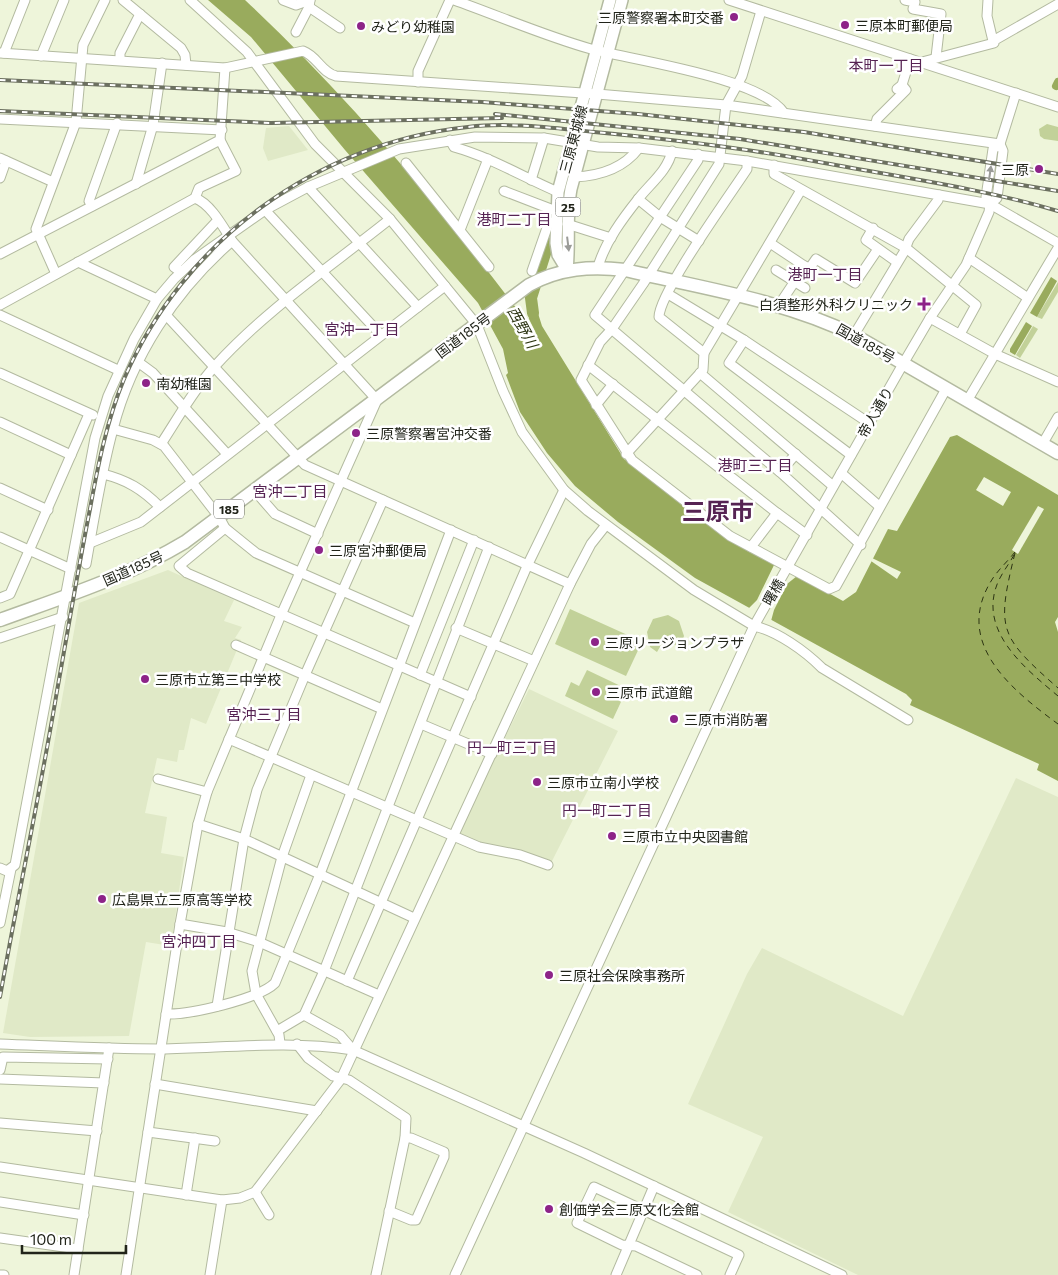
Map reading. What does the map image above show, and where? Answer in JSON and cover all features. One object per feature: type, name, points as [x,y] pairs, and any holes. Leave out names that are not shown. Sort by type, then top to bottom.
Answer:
[{"type":"highway","name":"国道185号","points":[[0,620],[152,562],[185,542],[481,322],[534,279],[567,270],[598,267],[625,270],[780,307],[827,322],[854,335],[1058,453]]},
{"type":"highway","name":"国道185号","points":[[0,614],[41,600],[67,595]]},
{"type":"main road","name":"三原東城線","points":[[561,224],[556,211],[558,192],[597,94],[601,51],[610,0]]},
{"type":"main road","name":"三原東城線","points":[[567,270],[558,256],[561,224],[574,177],[585,93],[622,0]]},
{"type":"street","points":[[25,0],[2,53],[120,59],[225,68],[303,51],[313,56],[332,76],[585,93],[726,105],[1000,144]]},
{"type":"street","points":[[41,56],[64,0]]},
{"type":"street","points":[[56,274],[37,235],[36,229],[76,122],[83,45],[104,0]]},
{"type":"street","points":[[123,0],[181,48],[185,54],[186,65]]},
{"type":"street","points":[[190,0],[215,20],[247,52],[316,144],[390,219],[446,286],[481,322],[518,425],[533,449],[564,490],[606,525],[694,590],[754,626],[764,628],[814,660],[822,668],[908,720]]},
{"type":"street","points":[[283,0],[296,5],[310,2]]},
{"type":"street","points":[[418,82],[418,71],[450,0]]},
{"type":"street","points":[[454,0],[601,51],[738,84],[777,105],[784,113]]},
{"type":"street","points":[[729,0],[1058,107]]},
{"type":"street","points":[[905,0],[915,2],[913,9],[941,14],[936,57]]},
{"type":"street","points":[[988,0],[987,16],[993,41]]},
{"type":"street","points":[[310,2],[340,28]]},
{"type":"street","points":[[296,32],[310,2]]},
{"type":"street","points":[[922,62],[994,43],[993,41],[1054,4]]},
{"type":"street","points":[[761,11],[742,76],[726,105],[718,164],[612,330],[600,342],[581,380],[626,454],[730,536],[787,568],[829,588],[836,586],[861,544],[879,506],[946,389]]},
{"type":"street","points":[[120,59],[120,53],[140,14]]},
{"type":"street","points":[[875,126],[877,119],[906,90],[900,87],[910,58]]},
{"type":"street","points":[[136,184],[153,126],[162,63]]},
{"type":"street","points":[[0,305],[195,198],[199,188],[236,171],[220,140],[225,68]]},
{"type":"street","name":"帝人通り","points":[[787,568],[930,318],[969,258],[990,204],[997,198],[1003,151],[1000,144],[1016,93]]},
{"type":"street","points":[[0,118],[222,130]]},
{"type":"street","points":[[92,206],[89,201],[117,123]]},
{"type":"street","points":[[0,923],[11,869],[15,865],[100,417],[118,370],[157,299],[181,272],[230,238],[265,210],[308,187],[394,150],[475,137],[544,138],[578,144],[639,148],[748,161],[990,204],[1058,243]]},
{"type":"street","points":[[531,180],[544,138]]},
{"type":"street","points":[[0,254],[220,140]]},
{"type":"street","points":[[450,140],[454,147],[482,155],[558,192]]},
{"type":"street","points":[[574,177],[592,176],[613,170],[633,156],[639,148]]},
{"type":"street","points":[[598,267],[611,238],[638,199],[670,162],[672,152]]},
{"type":"street","points":[[698,154],[698,160],[595,315],[780,472],[861,544]]},
{"type":"street","points":[[460,230],[488,159]]},
{"type":"street","points":[[0,178],[3,160],[53,182]]},
{"type":"street","points":[[704,353],[659,317],[659,308],[746,169],[748,161]]},
{"type":"street","points":[[406,163],[489,267]]},
{"type":"street","points":[[774,165],[774,174],[906,248],[976,305],[960,334]]},
{"type":"street","points":[[308,187],[418,307]]},
{"type":"street","points":[[626,454],[700,373],[704,353],[801,190]]},
{"type":"street","points":[[504,191],[556,211]]},
{"type":"street","points":[[854,335],[906,248],[908,239],[938,200],[939,195]]},
{"type":"street","points":[[126,1275],[180,924],[198,824],[207,792],[281,615],[377,400],[346,363],[230,238],[218,220],[200,200],[195,198]]},
{"type":"street","points":[[638,199],[660,217],[700,241]]},
{"type":"street","points":[[265,210],[381,335]]},
{"type":"street","points":[[161,444],[185,406],[214,368],[254,326],[321,270],[360,244],[390,219]]},
{"type":"street","points":[[181,272],[174,267],[218,220]]},
{"type":"street","points":[[534,279],[549,222],[611,238]]},
{"type":"street","points":[[873,228],[866,240],[897,262]]},
{"type":"street","points":[[86,564],[113,429],[121,401],[138,362],[166,314],[230,238]]},
{"type":"street","points":[[770,242],[809,269],[816,259],[855,283],[878,249]]},
{"type":"street","points":[[967,401],[1058,248]]},
{"type":"street","points":[[969,258],[1028,298]]},
{"type":"street","points":[[78,262],[157,299]]},
{"type":"street","points":[[780,307],[805,266]]},
{"type":"street","points":[[776,270],[806,288]]},
{"type":"street","points":[[90,543],[141,522],[446,286]]},
{"type":"street","points":[[668,294],[744,340],[869,423]]},
{"type":"street","points":[[166,314],[296,458],[305,465],[570,584]]},
{"type":"street","points":[[0,316],[118,370]]},
{"type":"street","points":[[930,318],[995,354],[1058,382]]},
{"type":"street","points":[[744,340],[730,363],[851,455]]},
{"type":"street","points":[[138,362],[153,373],[185,406],[227,454]]},
{"type":"street","points":[[588,365],[777,514],[807,535]]},
{"type":"street","points":[[0,373],[89,414],[100,417]]},
{"type":"street","points":[[700,373],[833,486]]},
{"type":"street","points":[[596,405],[613,384]]},
{"type":"street","points":[[0,598],[10,594],[89,414]]},
{"type":"street","points":[[1043,443],[1058,418]]},
{"type":"street","points":[[0,422],[71,455]]},
{"type":"street","points":[[113,429],[161,444],[219,516],[225,528],[256,553],[415,623]]},
{"type":"street","points":[[780,472],[796,454]]},
{"type":"street","points":[[842,473],[879,506]]},
{"type":"street","points":[[103,474],[130,482],[160,507]]},
{"type":"street","points":[[0,488],[48,510]]},
{"type":"street","points":[[254,490],[275,514],[318,534]]},
{"type":"street","points":[[347,981],[528,564],[564,490]]},
{"type":"street","points":[[217,1006],[227,932],[244,839],[257,790],[305,675],[383,500]]},
{"type":"street","points":[[751,547],[777,514]]},
{"type":"street","points":[[0,1167],[140,1186],[222,1200],[240,1198],[255,1192],[341,1079],[570,584],[591,544],[606,525]]},
{"type":"street","points":[[225,528],[179,566],[187,572],[281,615],[471,697]]},
{"type":"street","points":[[166,1014],[217,1006],[269,989],[275,983],[320,874],[350,791],[451,530]]},
{"type":"street","points":[[0,537],[71,569]]},
{"type":"street","points":[[420,675],[474,540]]},
{"type":"street","points":[[277,1031],[304,1015],[324,971],[489,547]]},
{"type":"street","name":"曙橋","points":[[456,1275],[754,626],[787,568]]},
{"type":"street","points":[[0,638],[63,617]]},
{"type":"street","points":[[456,628],[534,661]]},
{"type":"street","points":[[236,645],[382,709]]},
{"type":"street","points":[[421,724],[492,754]]},
{"type":"street","points":[[229,739],[479,848],[520,855],[548,865]]},
{"type":"street","points":[[280,1043],[277,1031],[256,994],[252,971],[282,857],[311,775]]},
{"type":"street","points":[[158,778],[207,792]]},
{"type":"street","points":[[198,824],[244,839],[414,918]]},
{"type":"street","points":[[0,868],[7,871],[11,869]]},
{"type":"street","points":[[180,924],[227,932],[259,942],[379,995]]},
{"type":"street","points":[[304,1015],[340,1035],[353,1050]]},
{"type":"street","points":[[0,1044],[160,1049],[280,1043],[353,1050],[654,1186],[842,1275]]},
{"type":"street","points":[[297,1044],[308,1058],[341,1079],[349,1080],[404,1115],[408,1123],[376,1275]]},
{"type":"street","points":[[74,1275],[109,1048]]},
{"type":"street","points":[[0,1070],[3,1057],[108,1059]]},
{"type":"street","points":[[0,1079],[104,1084]]},
{"type":"street","points":[[154,1084],[317,1111]]},
{"type":"street","points":[[0,1123],[97,1131]]},
{"type":"street","points":[[148,1132],[215,1141]]},
{"type":"street","points":[[186,1195],[195,1138]]},
{"type":"street","points":[[389,1211],[411,1220],[416,1220],[444,1157],[444,1152],[411,1138],[405,1138]]},
{"type":"street","points":[[616,1275],[654,1186]]},
{"type":"street","points":[[697,1275],[636,1246],[622,1245],[577,1223],[594,1187],[739,1255],[730,1275]]},
{"type":"street","points":[[255,1192],[269,1216]]},
{"type":"street","points":[[210,1275],[222,1200]]},
{"type":"street","points":[[0,1202],[84,1214]]},
{"type":"street","points":[[0,1238],[78,1249]]},
{"type":"street","points":[[0,1274],[4,1275]]},
{"type":"shaded area","points":[[1047,124],[1058,127],[1058,141],[1044,139],[1040,136],[1039,129]]},
{"type":"shaded area","points":[[289,126],[308,150],[268,161],[263,148],[266,128]]},
{"type":"shaded area","points":[[1058,282],[1058,292],[1042,319],[1037,317]]},
{"type":"shaded area","points":[[1033,326],[1038,329],[1020,358],[1016,355]]},
{"type":"shaded area","points":[[168,570],[234,600],[224,621],[242,627],[235,638],[241,640],[206,724],[191,718],[184,750],[179,750],[177,762],[157,758],[145,813],[167,817],[161,853],[184,857],[171,946],[146,942],[129,1036],[30,1037],[3,1033],[79,603]]},
{"type":"shaded area","name":"三原リージョンプラザ","points":[[570,609],[632,637],[631,640],[641,644],[626,676],[555,644]]},
{"type":"shaded area","points":[[668,615],[679,621],[684,636],[680,647],[664,640],[657,652],[650,647],[647,632],[653,619]]},
{"type":"shaded area","name":"三原市 武道館","points":[[587,670],[627,689],[613,719],[565,696],[571,682],[579,686]]},
{"type":"shaded area","name":"三原市立南小学校","points":[[529,689],[618,731],[552,861],[519,850],[480,844],[458,833]]},
{"type":"shaded area","points":[[1016,778],[1058,797],[1058,1275],[858,1275],[728,1212],[763,1137],[688,1104],[747,974],[762,948],[903,1016]]},
{"type":"water","name":"西野川","points":[[208,0],[245,0],[299,53],[377,136],[426,194],[535,334],[529,319],[526,299],[536,295],[536,307],[542,326],[624,459],[728,538],[843,601],[856,592],[888,529],[897,531],[950,437],[957,435],[1058,495],[1058,617],[1055,622],[1058,632],[1058,781],[1037,770],[1039,764],[910,705],[912,700],[906,694],[695,578],[618,522],[575,486],[547,453],[520,412],[506,375],[508,373],[503,349],[478,303],[345,150],[251,37]]},
{"type":"water","points":[[1051,277],[1057,281],[1037,317],[1030,313]]},
{"type":"water","points":[[1026,322],[1032,326],[1015,355],[1010,352],[1010,349]]},
{"type":"pier","points":[[984,477],[1011,492],[1003,506],[976,490]]},
{"type":"pier","points":[[1038,506],[1044,509],[1018,554],[1012,550]]},
{"type":"pier","points":[[872,558],[901,572],[897,579],[871,561]]},
{"type":"pier","points":[[775,563],[797,576],[787,584],[774,610],[771,621],[748,609],[757,600]]},
{"type":"waterway","points":[[1056,86],[1058,82]]},
{"type":"waterway","name":"西野川","points":[[533,313],[531,298],[548,244]]},
{"type":"ferry route","points":[[1015,552],[993,578],[982,601],[979,623],[983,643],[992,662],[1006,680],[1040,711],[1058,724]]},
{"type":"ferry route","points":[[1015,553],[1005,599],[1007,630],[1013,643],[1024,656],[1058,688]]},
{"type":"ferry route","points":[[1014,555],[998,582],[993,600],[994,617],[999,632],[1019,661],[1058,696]]},
{"type":"railway","points":[[0,80],[482,102],[638,114],[804,132],[1058,174]]},
{"type":"railway","points":[[0,111],[271,123],[502,118]]},
{"type":"railway","points":[[495,114],[740,139],[1058,191]]},
{"type":"railway","points":[[0,997],[93,492],[113,410],[124,379],[150,329],[182,283],[219,242],[262,207],[309,177],[359,154],[412,137],[468,127],[515,125],[706,144],[763,152],[969,189],[1058,211]]},
{"type":"place","name":"三原警察署本町交番","points":[[734,17]]},
{"type":"place","name":"三原本町郵便局","points":[[845,25]]},
{"type":"place","name":"みどり幼稚園","points":[[361,26]]},
{"type":"place","name":"三原","points":[[1039,169]]},
{"type":"place","name":"白須整形外科クリニック","points":[[924,304]]},
{"type":"place","name":"南幼稚園","points":[[146,383]]},
{"type":"place","name":"三原警察署宮沖交番","points":[[356,433]]},
{"type":"place","name":"三原宮沖郵便局","points":[[319,550]]},
{"type":"place","name":"三原リージョンプラザ","points":[[595,642]]},
{"type":"place","name":"三原市立第三中学校","points":[[145,679]]},
{"type":"place","name":"三原市 武道館","points":[[596,692]]},
{"type":"place","name":"三原市消防署","points":[[674,719]]},
{"type":"place","name":"三原市立南小学校","points":[[537,782]]},
{"type":"place","name":"三原市立中央図書館","points":[[612,836]]},
{"type":"place","name":"広島県立三原高等学校","points":[[102,899]]},
{"type":"place","name":"三原社会保険事務所","points":[[549,975]]},
{"type":"place","name":"創価学会三原文化会館","points":[[549,1209]]},
{"type":"district","name":"本町一丁目","points":[[886,65]]},
{"type":"district","name":"港町二丁目","points":[[514,219]]},
{"type":"district","name":"港町一丁目","points":[[825,274]]},
{"type":"district","name":"宮沖一丁目","points":[[362,329]]},
{"type":"district","name":"港町三丁目","points":[[755,465]]},
{"type":"district","name":"宮沖二丁目","points":[[290,491]]},
{"type":"district","name":"三原市","points":[[718,510]]},
{"type":"district","name":"宮沖三丁目","points":[[264,714]]},
{"type":"district","name":"円一町三丁目","points":[[512,747]]},
{"type":"district","name":"円一町二丁目","points":[[607,810]]},
{"type":"district","name":"宮沖四丁目","points":[[199,941]]}]
